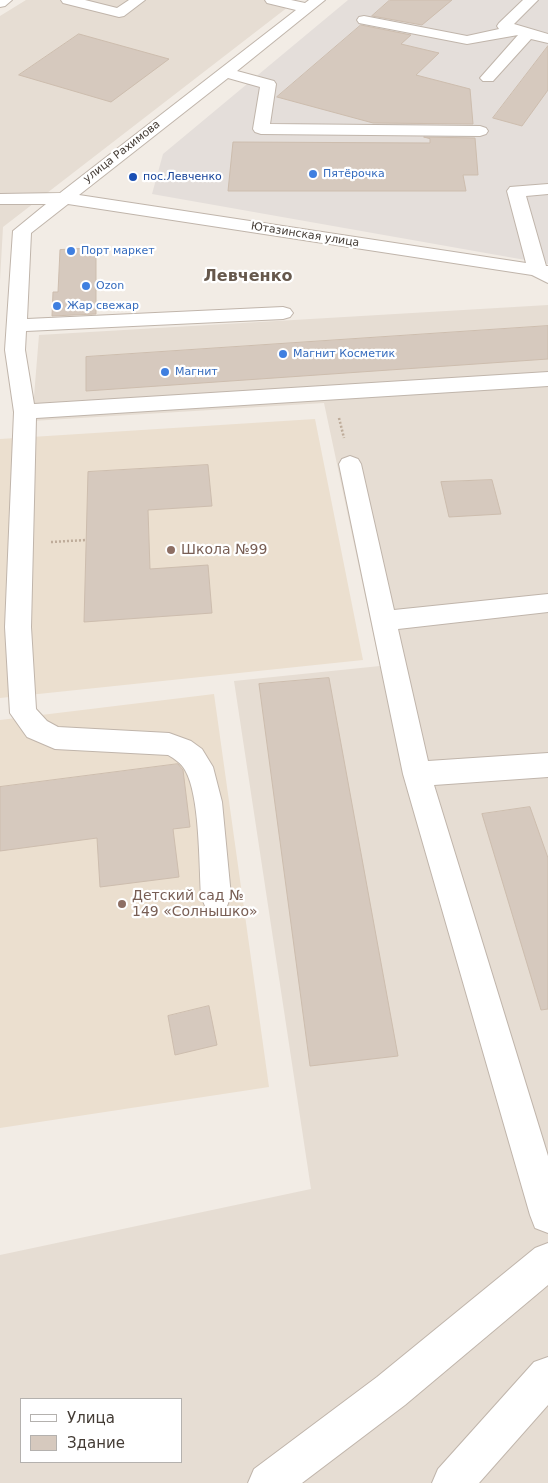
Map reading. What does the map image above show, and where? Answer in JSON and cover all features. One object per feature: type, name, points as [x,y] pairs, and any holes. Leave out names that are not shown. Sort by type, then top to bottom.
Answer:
[{"type":"street","points":[[0,3],[5,0]]},
{"type":"street","points":[[68,0],[119,13],[138,0]]},
{"type":"street","points":[[272,0],[312,4]]},
{"type":"street","points":[[531,0],[504,26],[548,39]]},
{"type":"street","name":"улица Рахимова","points":[[216,896],[207,791],[193,757],[182,749],[169,744],[55,738],[37,729],[23,713],[18,627],[25,412],[8,351],[17,325],[9,289],[22,231],[312,4]]},
{"type":"street","points":[[364,20],[467,40],[522,31]]},
{"type":"street","points":[[488,78],[522,31]]},
{"type":"street","points":[[224,72],[268,84],[261,129],[480,131]]},
{"type":"street","points":[[544,273],[516,192],[548,189]]},
{"type":"street","name":"Ютазинская улица","points":[[0,199],[63,198],[544,273]]},
{"type":"street","points":[[17,325],[283,313]]},
{"type":"street","points":[[25,412],[548,379]]},
{"type":"street","points":[[350,464],[417,774],[548,1215]]},
{"type":"street","points":[[384,621],[548,603]]},
{"type":"street","points":[[396,672],[534,1169]]},
{"type":"street","points":[[417,774],[548,765]]},
{"type":"street","points":[[268,1483],[391,1391],[548,1261]]},
{"type":"street","points":[[452,1483],[548,1376]]},
{"type":"path","points":[[333,393],[350,464]]},
{"type":"shaded area","points":[[26,0],[297,0],[3,227],[0,280],[0,16]]},
{"type":"shaded area","points":[[348,0],[548,0],[548,264],[152,194],[163,154]]},
{"type":"shaded area","points":[[548,305],[548,1483],[0,1483],[0,1255],[311,1189],[234,681],[380,666],[324,403],[32,421],[39,335]]},
{"type":"shaded area","name":"Школа №99","points":[[315,419],[363,660],[0,698],[0,439]]},
{"type":"shaded area","name":"Детский сад № 149 «Солнышко»","points":[[214,694],[269,1087],[0,1128],[0,720]]},
{"type":"building","points":[[390,0],[452,0],[422,25],[372,16]]},
{"type":"building","points":[[361,25],[411,35],[401,44],[439,53],[416,75],[470,89],[473,124],[373,123],[277,97]]},
{"type":"building","points":[[79,34],[169,59],[111,102],[19,75]]},
{"type":"building","points":[[548,46],[548,90],[522,126],[493,118]]},
{"type":"building","points":[[424,137],[475,138],[478,175],[463,175],[466,191],[228,191],[233,142],[430,143],[430,139]]},
{"type":"building","points":[[96,248],[96,314],[52,316],[53,292],[58,292],[60,250]]},
{"type":"building","points":[[548,326],[548,359],[86,391],[86,357]]},
{"type":"building","points":[[208,465],[212,506],[148,510],[150,569],[208,565],[212,613],[84,622],[88,472]]},
{"type":"building","points":[[492,480],[501,514],[449,517],[441,482]]},
{"type":"building","points":[[329,678],[398,1056],[310,1066],[259,684]]},
{"type":"building","points":[[178,764],[183,770],[190,827],[173,829],[179,877],[100,887],[97,838],[0,851],[0,787]]},
{"type":"building","points":[[530,807],[548,858],[548,1009],[541,1010],[482,814]]},
{"type":"building","points":[[209,1006],[217,1045],[175,1055],[168,1016]]},
{"type":"place","name":"Пятёрочка","points":[[313,174]]},
{"type":"place","name":"пос.Левченко","points":[[133,177]]},
{"type":"place","name":"Порт маркет","points":[[71,251]]},
{"type":"place","name":"Ozon","points":[[86,286]]},
{"type":"place","name":"Жар свежар","points":[[57,306]]},
{"type":"place","name":"Магнит Косметик","points":[[283,354]]},
{"type":"place","name":"Магнит","points":[[165,372]]},
{"type":"place","name":"Школа №99","points":[[171,550]]},
{"type":"place","name":"Детский сад № 149 «Солнышко»","points":[[122,904]]},
{"type":"district","name":"Левченко","points":[[248,277]]}]
